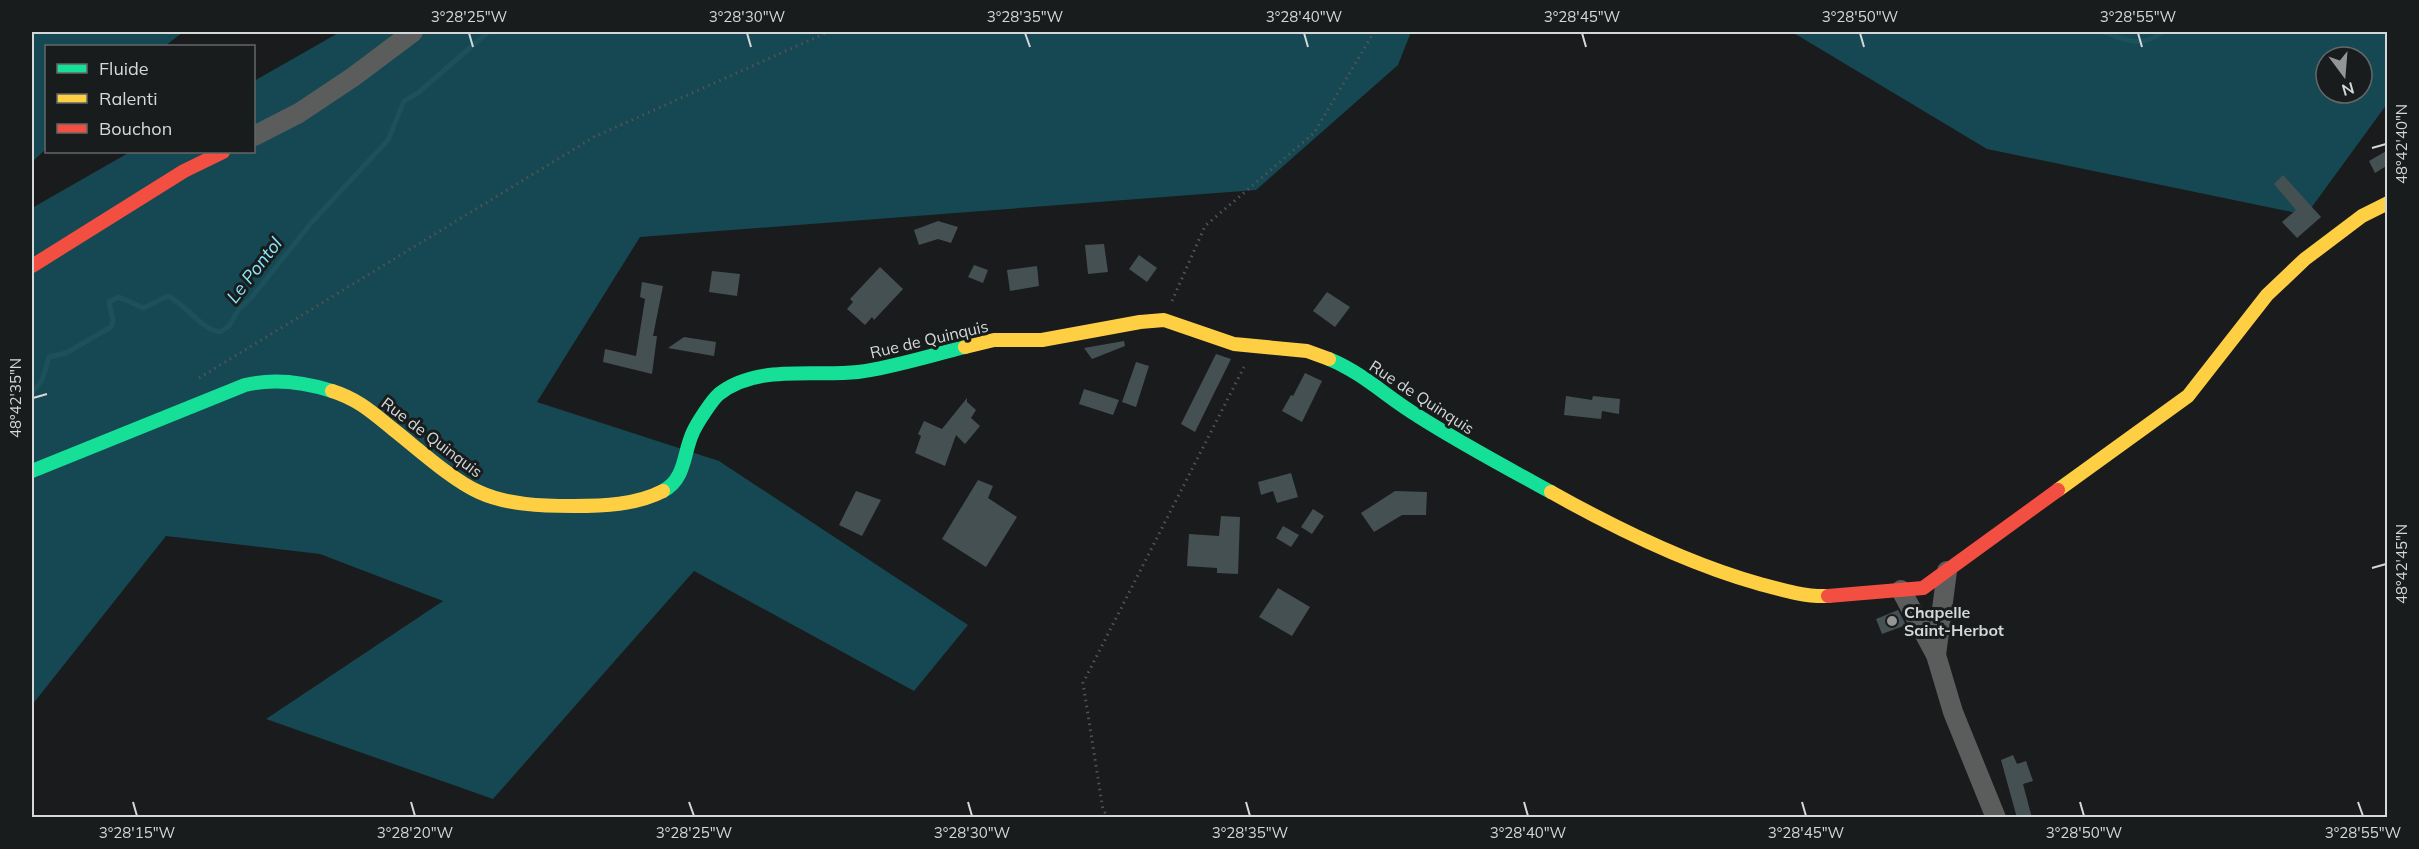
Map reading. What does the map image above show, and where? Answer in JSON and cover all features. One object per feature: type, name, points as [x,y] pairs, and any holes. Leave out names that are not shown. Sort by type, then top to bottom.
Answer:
[{"type":"street","points":[[255,135],[299,113],[353,77],[412,32]]},
{"type":"street","points":[[32,266],[184,171],[221,153]]},
{"type":"street","points":[[1936,655],[1947,571],[2188,396],[2266,295],[2329,240],[2362,216],[2388,203]]},
{"type":"street","name":"Rue de Quinquis","points":[[32,471],[245,385],[267,380],[307,383],[352,397],[439,465],[478,492],[500,499],[544,506],[602,506],[648,499],[669,488],[680,475],[693,432],[718,395],[736,384],[767,376],[859,372],[994,340],[1042,340],[1140,322],[1164,320],[1234,344],[1307,351],[1333,361],[1365,378],[1416,415],[1457,440],[1577,507],[1663,548],[1732,576],[1782,590],[1824,596],[1923,588],[1947,571]]},
{"type":"street","points":[[1901,590],[1936,655],[1953,712],[1996,818]]},
{"type":"path","points":[[199,378],[594,137],[828,32]]},
{"type":"path","points":[[1164,320],[1205,226],[1314,133],[1374,32]]},
{"type":"path","points":[[1108,818],[1103,810],[1083,683],[1254,346]]},
{"type":"shaded area","points":[[32,32],[183,32],[166,45],[45,45],[45,150],[32,162]]},
{"type":"shaded area","points":[[340,32],[1411,32],[1398,65],[1256,190],[640,237],[537,402],[719,461],[968,625],[914,691],[694,571],[493,799],[266,719],[443,601],[320,554],[166,536],[32,705],[32,208],[128,153],[255,153],[255,80]]},
{"type":"shaded area","points":[[1792,32],[2387,32],[2387,104],[2306,215],[1987,149]]},
{"type":"building","points":[[2388,150],[2388,165],[2375,173],[2369,161]]},
{"type":"building","points":[[2283,175],[2321,217],[2297,238],[2282,222],[2296,210],[2274,184]]},
{"type":"building","points":[[938,221],[958,227],[951,243],[938,239],[919,245],[914,230]]},
{"type":"building","points":[[1104,244],[1108,272],[1088,274],[1085,245]]},
{"type":"building","points":[[1139,255],[1157,268],[1147,282],[1129,269]]},
{"type":"building","points":[[974,265],[988,270],[983,283],[968,277]]},
{"type":"building","points":[[1037,266],[1039,286],[1010,291],[1007,270]]},
{"type":"building","points":[[880,267],[903,289],[874,320],[872,317],[865,325],[847,309],[853,302],[850,299]]},
{"type":"building","points":[[712,271],[740,274],[737,296],[709,292]]},
{"type":"building","points":[[642,282],[663,286],[653,336],[657,336],[652,374],[603,362],[605,349],[636,356],[645,299],[640,297]]},
{"type":"building","points":[[1327,292],[1350,307],[1335,327],[1313,311]]},
{"type":"building","points":[[684,337],[716,342],[714,356],[668,348]]},
{"type":"building","points":[[1124,341],[1125,346],[1092,359],[1084,348]]},
{"type":"building","points":[[1216,354],[1231,359],[1195,432],[1181,424]]},
{"type":"building","points":[[1136,362],[1149,366],[1136,407],[1122,402]]},
{"type":"building","points":[[1305,373],[1322,381],[1302,422],[1282,411]]},
{"type":"building","points":[[1084,389],[1119,400],[1113,415],[1079,404]]},
{"type":"building","points":[[1566,396],[1592,400],[1593,396],[1620,399],[1619,414],[1602,411],[1601,419],[1564,415]]},
{"type":"building","points":[[967,398],[967,402],[976,410],[971,418],[980,426],[965,444],[956,435],[945,466],[915,453],[921,436],[918,434],[924,421],[942,429]]},
{"type":"building","points":[[1291,473],[1298,497],[1277,503],[1273,491],[1261,495],[1258,482]]},
{"type":"building","points":[[978,480],[993,486],[988,498],[1017,517],[986,567],[942,539]]},
{"type":"building","points":[[856,491],[881,500],[862,536],[839,525]]},
{"type":"building","points":[[1395,491],[1427,492],[1426,515],[1402,515],[1374,532],[1361,513]]},
{"type":"building","points":[[1313,509],[1324,516],[1312,534],[1301,527]]},
{"type":"building","points":[[1221,516],[1240,517],[1238,574],[1217,573],[1217,568],[1187,566],[1189,534],[1219,536]]},
{"type":"building","points":[[1283,526],[1299,535],[1291,547],[1276,538]]},
{"type":"building","points":[[1278,588],[1310,607],[1292,636],[1259,617]]},
{"type":"building","name":"Chapelle Saint-Herbot","points":[[1898,610],[1906,625],[1882,634],[1876,619]]},
{"type":"building","points":[[2013,755],[2017,764],[2026,761],[2033,781],[2023,784],[2032,818],[2017,818],[2001,760]]},
{"type":"waterway","name":"Le Pontol","points":[[32,393],[42,380],[49,357],[66,353],[111,327],[113,321],[109,302],[119,297],[143,308],[168,296],[213,330],[220,332],[229,326],[239,309],[251,298],[312,222],[388,140],[404,101],[418,93],[488,32]]},
{"type":"waterway","name":"Le Pontol","points":[[2104,32],[2134,41],[2148,40],[2163,32]]},
{"type":"traffic: fast","points":[[663,491],[676,480],[680,473],[693,432],[705,412],[719,394],[734,385],[768,375],[871,370],[965,347]]},
{"type":"traffic: fast","points":[[1329,359],[1353,371],[1407,409],[1451,436],[1551,492]]},
{"type":"traffic: fast","points":[[32,471],[245,385],[289,382],[332,391]]},
{"type":"traffic: slow","points":[[2058,490],[2188,396],[2267,295],[2305,259],[2362,216],[2388,203]]},
{"type":"traffic: slow","points":[[965,347],[994,340],[1042,340],[1140,322],[1164,320],[1234,344],[1307,351],[1329,359]]},
{"type":"traffic: slow","points":[[332,391],[365,407],[446,472],[469,487],[501,500],[537,505],[596,506],[631,502],[663,491]]},
{"type":"traffic: slow","points":[[1551,492],[1627,532],[1706,566],[1785,591],[1828,596]]},
{"type":"traffic: jam","points":[[32,266],[184,171],[221,153]]},
{"type":"traffic: jam","points":[[1828,596],[1923,588],[2058,490]]},
{"type":"place","name":"Chapelle Saint-Herbot","points":[[1892,621]]}]
